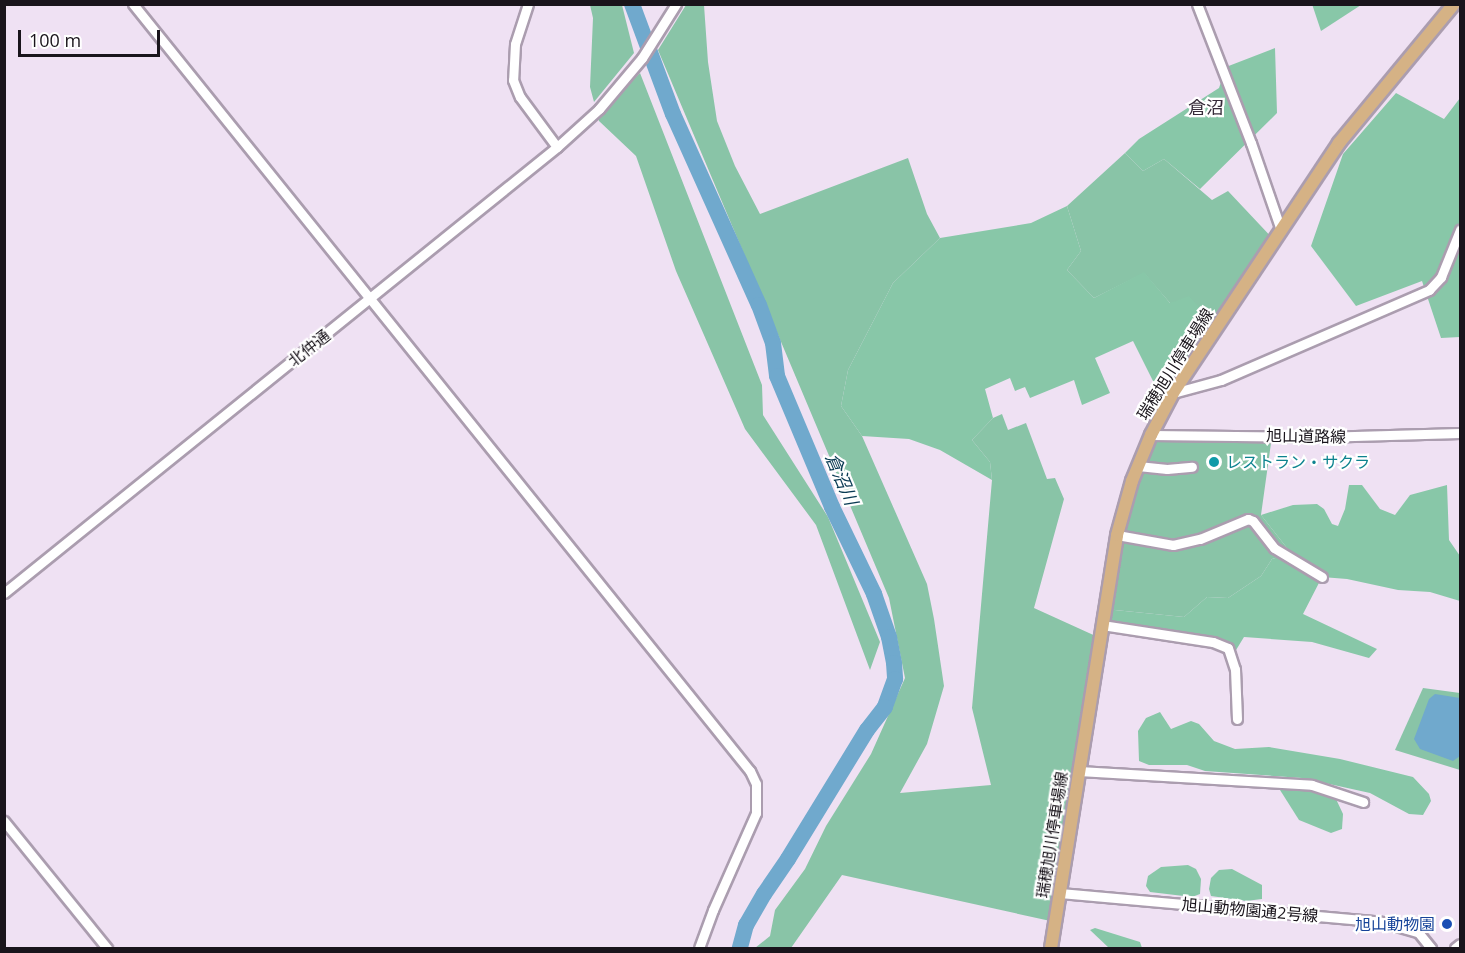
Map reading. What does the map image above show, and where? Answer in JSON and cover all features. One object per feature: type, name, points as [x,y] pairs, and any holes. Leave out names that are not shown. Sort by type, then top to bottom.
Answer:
[{"type":"main road","name":"瑞穂旭川停車場線","points":[[1051,948],[1117,535],[1138,466],[1151,435],[1173,393],[1339,143],[1454,4]]},
{"type":"street","points":[[133,4],[750,771],[756,784],[756,813],[713,910],[699,948]]},
{"type":"street","points":[[528,4],[515,44],[513,80],[520,97],[557,147]]},
{"type":"street","points":[[1197,4],[1251,143],[1281,230]]},
{"type":"street","name":"北仲通","points":[[4,592],[370,300],[557,147],[610,97],[642,58],[676,5]]},
{"type":"street","points":[[1173,393],[1221,380],[1429,290],[1441,277],[1461,230]]},
{"type":"street","name":"旭山道路線","points":[[1151,435],[1319,437],[1461,433]]},
{"type":"street","points":[[1138,466],[1167,469],[1192,467]]},
{"type":"street","points":[[1117,535],[1173,545],[1200,539],[1248,519],[1254,521],[1274,548],[1322,577]]},
{"type":"street","points":[[1102,625],[1213,642],[1228,648],[1235,669],[1237,719]]},
{"type":"street","points":[[1079,771],[1312,785],[1363,802]]},
{"type":"street","points":[[4,821],[107,948]]},
{"type":"street","name":"旭山動物園通2号線","points":[[1060,893],[1382,922],[1418,932],[1431,948]]},
{"type":"street","points":[[1455,948],[1461,944]]},
{"type":"green space","points":[[1312,4],[1361,4],[1361,5],[1321,31]]},
{"type":"green space","points":[[590,5],[622,5],[634,53],[594,102],[590,87],[593,18]]},
{"type":"green space","points":[[686,5],[704,5],[708,62],[717,121],[735,166],[760,214],[908,158],[927,214],[940,238],[893,283],[848,370],[841,406],[862,436],[927,584],[934,619],[944,686],[927,744],[900,793],[991,785],[972,708],[992,480],[990,462],[972,440],[993,418],[1002,414],[1008,430],[1026,423],[1047,479],[1055,478],[1064,499],[1034,608],[1100,638],[1055,922],[842,875],[791,948],[755,948],[770,936],[775,910],[805,869],[826,826],[871,754],[905,678],[889,598],[658,50]]},
{"type":"green space","points":[[1275,48],[1277,113],[1200,189],[1164,159],[1143,171],[1125,153],[1139,139],[1219,88],[1226,67]]},
{"type":"green space","points":[[640,73],[762,385],[763,415],[828,517],[880,642],[870,670],[816,525],[745,429],[676,271],[636,156],[599,121],[597,114]]},
{"type":"green space","points":[[1396,93],[1444,119],[1460,98],[1460,337],[1441,338],[1422,281],[1356,306],[1311,246],[1343,154]]},
{"type":"green space","points":[[1125,153],[1143,171],[1164,159],[1212,200],[1228,191],[1274,240],[1217,327],[1170,303],[1144,273],[1094,298],[1067,270],[1081,251],[1067,206]]},
{"type":"green space","points":[[1067,206],[1081,251],[1067,270],[1094,298],[1144,272],[1170,303],[1189,296],[1217,327],[1166,407],[1133,341],[1095,358],[1110,393],[1082,405],[1074,380],[1030,398],[1025,387],[1015,391],[1010,378],[985,389],[993,418],[972,440],[990,462],[992,480],[940,450],[909,439],[862,436],[841,406],[848,370],[893,283],[940,238],[1031,223]]},
{"type":"green space","points":[[1151,435],[1272,436],[1261,515],[1291,553],[1272,559],[1261,576],[1228,598],[1207,597],[1184,617],[1105,609],[1117,535]]},
{"type":"green space","points":[[1349,485],[1362,485],[1380,509],[1395,515],[1410,495],[1447,485],[1449,540],[1460,556],[1460,601],[1430,592],[1398,590],[1347,579],[1322,577],[1303,614],[1377,649],[1369,658],[1312,642],[1244,637],[1233,655],[1228,648],[1102,625],[1105,609],[1184,617],[1207,597],[1228,598],[1261,576],[1272,559],[1291,553],[1261,515],[1293,505],[1317,504],[1324,509],[1332,524],[1338,526],[1345,509]]},
{"type":"green space","points":[[1423,688],[1460,693],[1460,770],[1395,750]]},
{"type":"green space","points":[[1160,712],[1171,729],[1191,721],[1199,724],[1214,741],[1235,749],[1269,747],[1340,759],[1413,777],[1429,794],[1431,801],[1423,815],[1409,814],[1370,793],[1302,778],[1205,771],[1187,765],[1149,765],[1139,761],[1138,731],[1146,718]]},
{"type":"green space","points":[[1283,785],[1313,789],[1336,799],[1343,814],[1342,829],[1331,833],[1299,820],[1280,790]]},
{"type":"green space","points":[[1188,865],[1196,869],[1201,879],[1200,894],[1192,897],[1150,892],[1146,886],[1148,876],[1161,867]]},
{"type":"green space","points":[[1232,869],[1262,885],[1262,899],[1246,901],[1211,896],[1209,889],[1211,878],[1219,870]]},
{"type":"green space","points":[[1095,928],[1140,942],[1142,948],[1109,948],[1090,930]]},
{"type":"water","points":[[1435,694],[1460,698],[1460,756],[1453,761],[1420,749],[1414,739],[1429,699]]},
{"type":"waterway","name":"倉沼川","points":[[632,4],[673,114],[759,305],[773,343],[777,376],[832,507],[874,594],[889,637],[894,663],[895,679],[885,707],[867,730],[764,894],[746,925],[740,948]]},
{"type":"place","name":"レストラン・サクラ","points":[[1214,462]]},
{"type":"place","name":"旭山動物園","points":[[1447,924]]},
{"type":"district","name":"倉沼","points":[[1206,107]]}]
